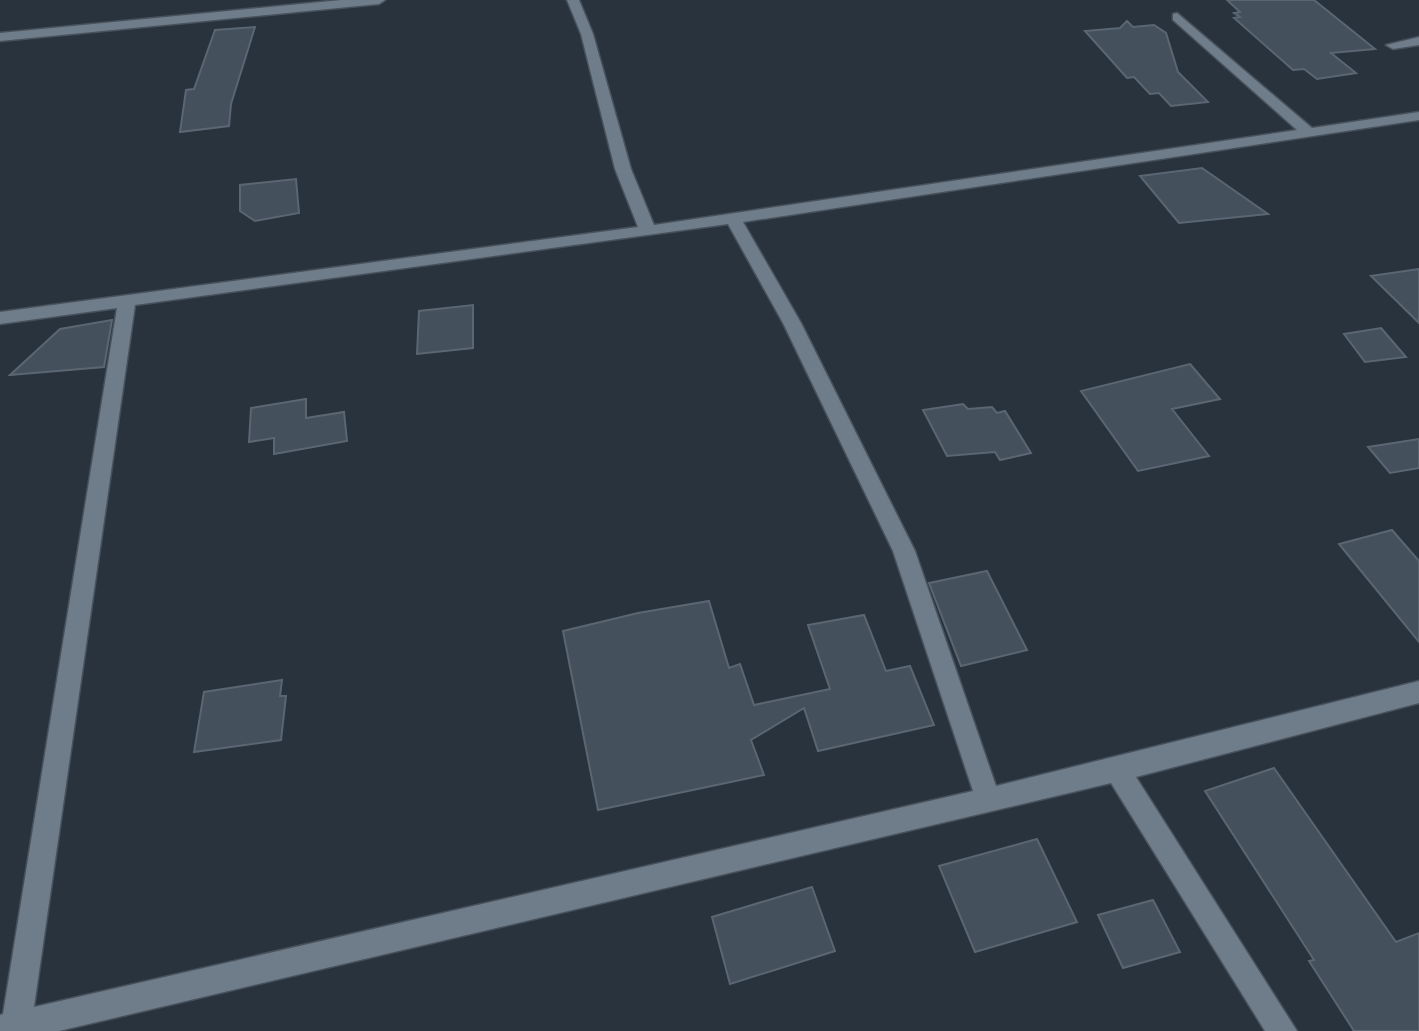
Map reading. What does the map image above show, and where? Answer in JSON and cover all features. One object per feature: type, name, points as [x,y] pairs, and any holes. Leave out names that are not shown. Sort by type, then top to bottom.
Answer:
[{"type":"street","points":[[0,37],[379,0]]},
{"type":"street","points":[[573,0],[587,34],[623,169],[648,231]]},
{"type":"street","points":[[1177,17],[1309,133]]},
{"type":"street","points":[[1393,45],[1419,41]]},
{"type":"street","points":[[0,318],[733,219],[1419,116]]},
{"type":"street","points":[[733,219],[792,323],[904,551],[988,799]]},
{"type":"street","points":[[127,301],[8,1028],[1117,770],[1419,692]]},
{"type":"street","points":[[1117,770],[1282,1031]]},
{"type":"building","points":[[1227,0],[1314,0],[1375,49],[1331,53],[1356,73],[1317,79],[1304,69],[1293,70],[1234,18],[1240,17],[1234,13],[1240,12]]},
{"type":"building","points":[[1127,21],[1133,27],[1154,25],[1166,33],[1178,72],[1208,102],[1171,106],[1159,93],[1150,94],[1134,77],[1127,78],[1085,31],[1120,28]]},
{"type":"building","points":[[255,27],[231,104],[229,126],[180,132],[186,90],[194,89],[215,30]]},
{"type":"building","points":[[1202,168],[1268,214],[1179,223],[1140,176]]},
{"type":"building","points":[[296,179],[299,213],[255,221],[240,211],[240,185]]},
{"type":"building","points":[[1419,269],[1419,323],[1371,276]]},
{"type":"building","points":[[473,305],[473,348],[417,354],[419,311]]},
{"type":"building","points":[[112,320],[104,367],[10,375],[60,329]]},
{"type":"building","points":[[1381,328],[1406,357],[1365,362],[1344,334]]},
{"type":"building","points":[[1190,364],[1220,399],[1172,409],[1209,456],[1138,471],[1081,391]]},
{"type":"building","points":[[306,399],[306,418],[344,412],[347,441],[274,454],[274,438],[249,442],[251,408]]},
{"type":"building","points":[[963,404],[968,409],[992,407],[997,413],[1005,411],[1031,453],[1000,460],[995,452],[947,456],[923,410]]},
{"type":"building","points":[[1419,439],[1419,468],[1390,473],[1368,447]]},
{"type":"building","points":[[1392,530],[1419,561],[1419,642],[1339,544]]},
{"type":"building","points":[[987,571],[1027,650],[961,666],[929,583]]},
{"type":"building","points":[[709,601],[729,668],[740,664],[754,705],[830,689],[808,625],[864,615],[886,671],[910,666],[934,725],[818,751],[804,708],[751,740],[764,775],[598,810],[563,631],[638,613]]},
{"type":"building","points":[[282,680],[280,696],[286,696],[281,740],[194,752],[204,692]]},
{"type":"building","points":[[1274,768],[1396,942],[1419,933],[1419,1031],[1354,1031],[1309,961],[1314,960],[1205,791]]},
{"type":"building","points":[[1037,839],[1077,922],[975,952],[939,866]]},
{"type":"building","points":[[812,887],[835,951],[730,984],[712,917]]},
{"type":"building","points":[[1153,900],[1180,952],[1123,968],[1098,915]]}]
